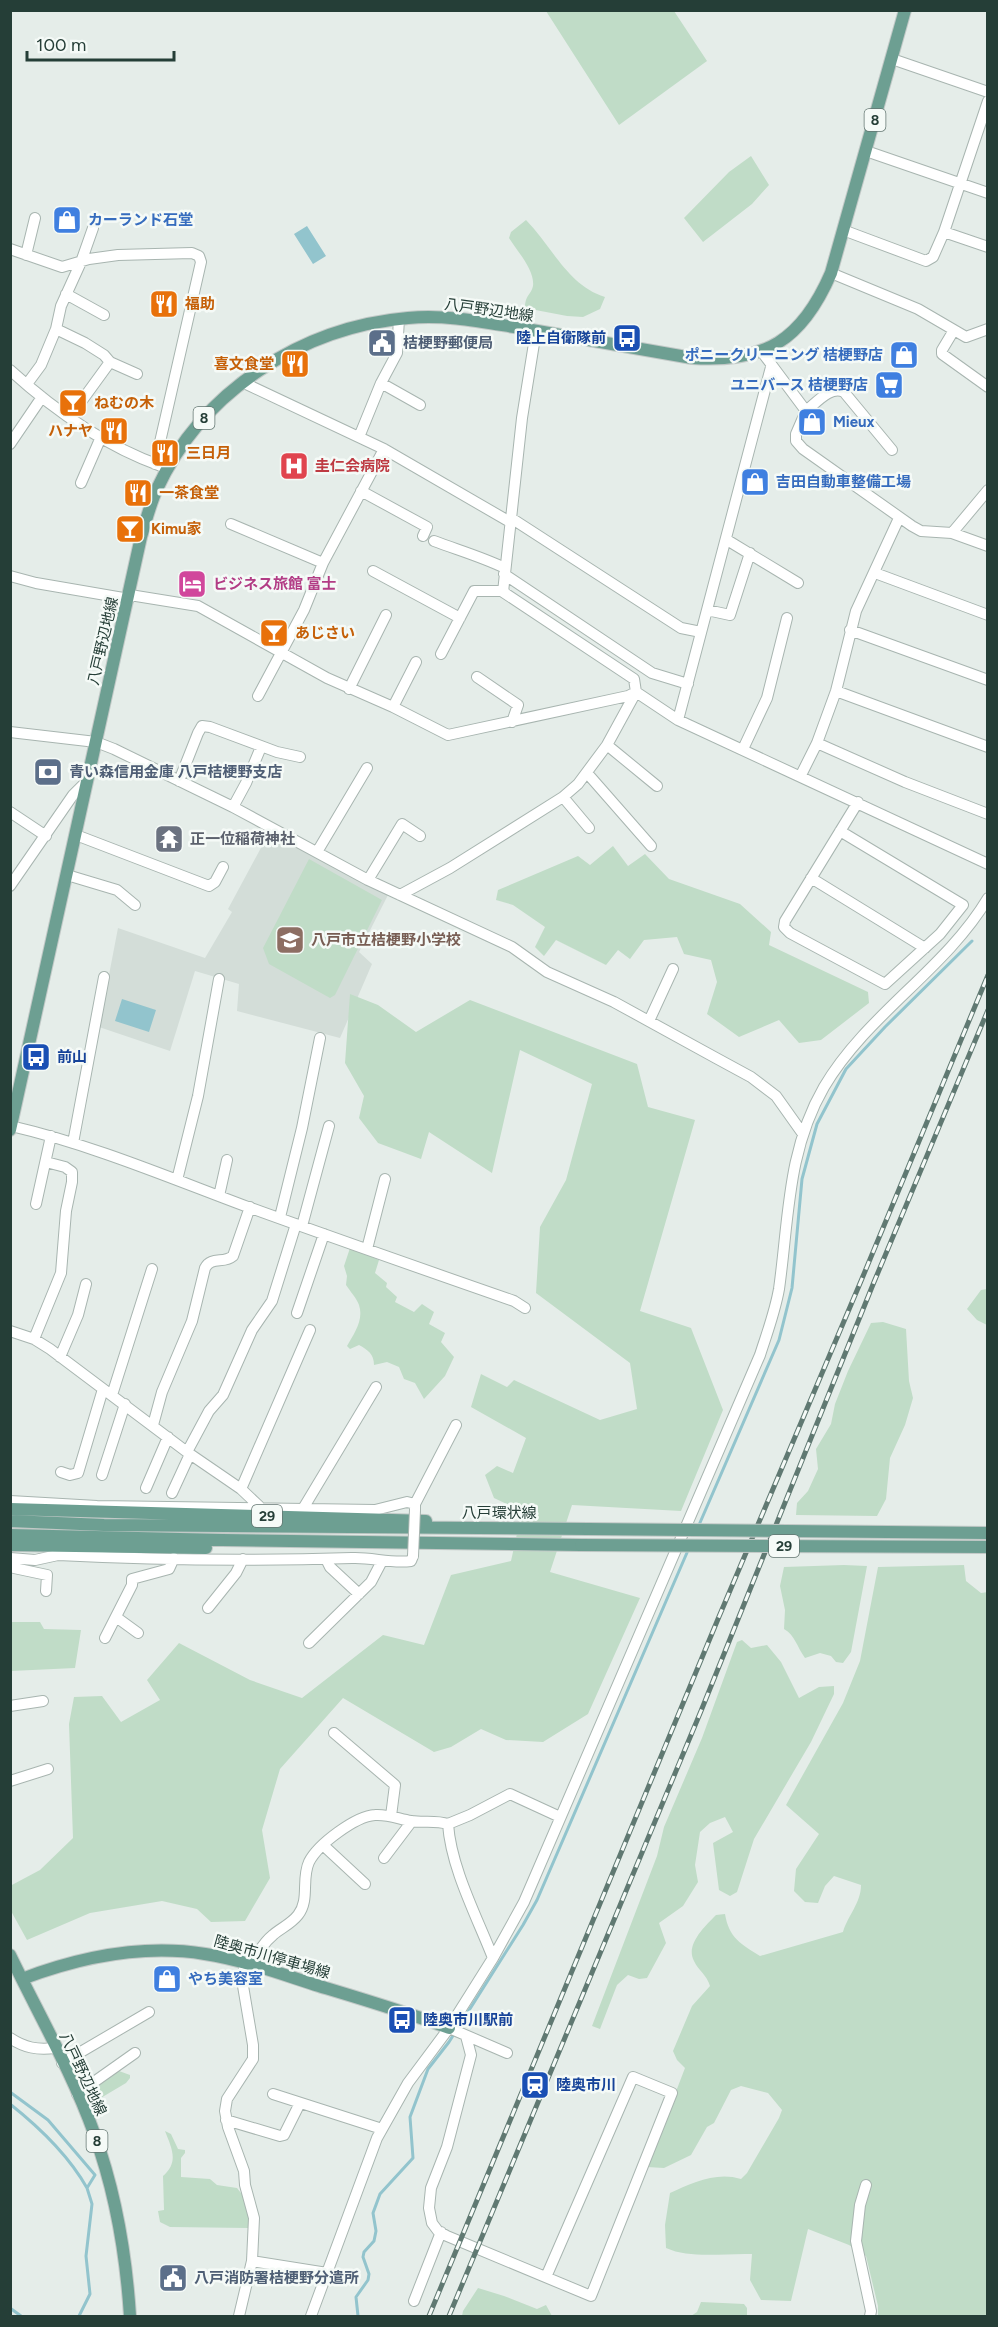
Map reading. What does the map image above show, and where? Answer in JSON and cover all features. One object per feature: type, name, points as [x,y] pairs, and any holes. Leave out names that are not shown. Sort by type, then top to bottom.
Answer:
[{"type":"main road","name":"八戸野辺地線","points":[[11,1128],[141,537],[161,466],[207,414],[242,382],[266,365],[316,339],[368,324],[399,319],[455,318],[692,358],[719,360],[762,352],[779,342],[808,316],[821,296],[831,273],[905,10]]},
{"type":"main road","name":"29","points":[[10,1509],[129,1514],[398,1518],[522,1528]]},
{"type":"main road","name":"八戸環状線","points":[[10,1521],[103,1531],[501,1543],[987,1547]]},
{"type":"main road","name":"八戸環状線","points":[[10,1534],[103,1531],[522,1528],[987,1533]]},
{"type":"main road","name":"29","points":[[10,1545],[395,1548],[501,1543]]},
{"type":"main road","name":"陸奥市川停車場線","points":[[22,1979],[77,1961],[114,1953],[167,1950],[202,1953],[248,1964],[449,2028]]},
{"type":"main road","name":"八戸野辺地線","points":[[10,1955],[93,2131],[114,2200],[127,2265],[130,2316]]},
{"type":"street","points":[[892,59],[987,92]]},
{"type":"street","points":[[843,230],[926,261],[933,257],[944,232],[987,100]]},
{"type":"street","points":[[866,152],[987,193]]},
{"type":"street","points":[[26,255],[35,218]]},
{"type":"street","points":[[27,384],[41,365],[56,328],[66,294],[93,228]]},
{"type":"street","points":[[944,232],[987,247]]},
{"type":"street","points":[[10,249],[62,267],[118,255],[161,252],[192,253],[199,256],[201,262],[161,466],[134,456],[101,437],[42,397],[10,370]]},
{"type":"street","points":[[831,273],[918,309],[966,337],[987,329]]},
{"type":"street","points":[[66,294],[104,315]]},
{"type":"street","points":[[359,437],[381,383],[397,352],[399,319]]},
{"type":"street","points":[[56,328],[85,343],[104,355],[110,362],[137,374]]},
{"type":"street","points":[[954,330],[942,354],[987,387]]},
{"type":"street","points":[[504,591],[522,418],[536,331]]},
{"type":"street","points":[[762,352],[806,411]]},
{"type":"street","points":[[70,417],[110,362]]},
{"type":"street","points":[[678,720],[771,367]]},
{"type":"street","points":[[242,382],[384,449],[511,520],[681,628],[701,632]]},
{"type":"street","points":[[381,383],[420,405]]},
{"type":"street","points":[[892,450],[844,392],[839,390],[833,390],[806,411],[796,434],[796,441],[899,518],[921,531],[952,533],[987,546]]},
{"type":"street","points":[[10,444],[42,397]]},
{"type":"street","points":[[81,483],[101,437]]},
{"type":"street","points":[[258,696],[304,610],[323,562],[384,449]]},
{"type":"street","points":[[952,533],[987,490]]},
{"type":"street","points":[[361,491],[427,527],[423,536]]},
{"type":"street","points":[[801,775],[817,743],[836,691],[856,611],[899,518]]},
{"type":"street","points":[[231,524],[323,562]]},
{"type":"street","points":[[727,540],[798,583]]},
{"type":"street","points":[[434,541],[476,555],[505,571],[652,674],[688,684]]},
{"type":"street","points":[[707,610],[730,615],[750,553]]},
{"type":"street","points":[[373,572],[460,618]]},
{"type":"street","points":[[875,573],[987,615]]},
{"type":"street","points":[[10,576],[36,583],[198,606],[349,689],[393,707],[448,735],[628,696],[636,692]]},
{"type":"street","points":[[400,895],[450,868],[564,797],[587,773],[607,745],[636,692],[634,680],[504,591],[474,591],[441,654]]},
{"type":"street","points":[[349,689],[386,615]]},
{"type":"street","points":[[743,750],[767,698],[787,618]]},
{"type":"street","points":[[850,630],[987,680]]},
{"type":"street","points":[[393,707],[416,662]]},
{"type":"street","points":[[477,677],[518,705],[512,722]]},
{"type":"street","points":[[836,691],[987,747]]},
{"type":"street","points":[[636,692],[678,720],[801,775],[987,864]]},
{"type":"street","points":[[179,781],[202,726],[300,758]]},
{"type":"street","points":[[10,732],[96,742],[233,807],[368,880],[512,947],[547,972],[614,1002],[751,1077],[776,1096],[803,1134]]},
{"type":"street","points":[[817,743],[905,782],[987,814]]},
{"type":"street","points":[[607,745],[657,786]]},
{"type":"street","points":[[233,807],[261,747]]},
{"type":"street","points":[[317,852],[367,768]]},
{"type":"street","points":[[587,773],[651,846]]},
{"type":"street","points":[[11,884],[73,795],[88,780]]},
{"type":"street","points":[[564,797],[589,828]]},
{"type":"street","points":[[840,831],[963,906],[925,948],[885,984],[790,933],[784,927],[784,921],[858,802]]},
{"type":"street","points":[[10,812],[46,836]]},
{"type":"street","points":[[368,880],[402,824],[420,836]]},
{"type":"street","points":[[76,835],[209,886],[223,867]]},
{"type":"street","points":[[67,875],[117,890],[135,905]]},
{"type":"street","points":[[812,878],[925,948]]},
{"type":"street","points":[[310,2316],[381,2129],[408,2083],[449,2028],[493,1958],[524,1902],[760,1355],[778,1291],[793,1167],[803,1134],[824,1089],[860,1037],[963,932],[987,898]]},
{"type":"street","points":[[649,1021],[673,969]]},
{"type":"street","points":[[72,1143],[104,977]]},
{"type":"street","points":[[177,1180],[198,1096],[219,980]]},
{"type":"street","points":[[280,1217],[303,1128],[320,1038]]},
{"type":"street","points":[[172,1493],[188,1453],[209,1411],[223,1395],[252,1330],[272,1301],[299,1225],[329,1126]]},
{"type":"street","points":[[11,1128],[72,1143],[514,1301],[525,1308]]},
{"type":"street","points":[[36,1204],[51,1136]]},
{"type":"street","points":[[219,1196],[227,1160]]},
{"type":"street","points":[[34,1339],[61,1273],[66,1211],[72,1182],[72,1172],[65,1167],[46,1162]]},
{"type":"street","points":[[367,1250],[385,1179]]},
{"type":"street","points":[[153,1425],[162,1392],[192,1321],[207,1263],[230,1259],[233,1256],[250,1207]]},
{"type":"street","points":[[297,1313],[324,1234]]},
{"type":"street","points":[[61,1472],[74,1475],[80,1468],[152,1269]]},
{"type":"street","points":[[60,1357],[78,1315],[86,1284]]},
{"type":"street","points":[[241,1489],[309,1330]]},
{"type":"street","points":[[10,1331],[34,1339],[60,1357],[188,1453],[241,1489],[259,1506]]},
{"type":"street","points":[[304,1507],[376,1387]]},
{"type":"street","points":[[102,1475],[125,1404]]},
{"type":"street","points":[[46,1592],[47,1575],[14,1568],[10,1560],[36,1560],[58,1555],[243,1559],[369,1557],[401,1563],[411,1561],[415,1507],[456,1425]]},
{"type":"street","points":[[146,1488],[168,1437]]},
{"type":"street","points":[[10,1501],[97,1506],[259,1506],[375,1510],[407,1502],[415,1507]]},
{"type":"street","points":[[105,1638],[132,1585],[132,1579],[169,1569],[174,1558]]},
{"type":"street","points":[[208,1608],[236,1573],[243,1559]]},
{"type":"street","points":[[326,1559],[330,1567],[359,1594]]},
{"type":"street","points":[[309,1643],[359,1594],[377,1573],[382,1561]]},
{"type":"street","points":[[116,1617],[138,1633]]},
{"type":"street","points":[[10,1706],[43,1701]]},
{"type":"street","points":[[334,1733],[395,1785],[391,1816]]},
{"type":"street","points":[[10,1781],[48,1769]]},
{"type":"street","points":[[239,2316],[252,2261],[254,2218],[244,2171],[225,2111],[227,2099],[253,2059],[253,2045],[242,1980],[248,1964],[271,1936],[299,1915],[304,1905],[306,1870],[309,1862],[322,1845],[334,1835],[369,1815],[391,1816],[412,1821],[438,1821],[448,1824],[510,1794],[560,1817]]},
{"type":"street","points":[[384,1858],[412,1821]]},
{"type":"street","points":[[448,1824],[449,1842],[493,1958]]},
{"type":"street","points":[[322,1845],[365,1884]]},
{"type":"street","points":[[62,2063],[149,2012]]},
{"type":"street","name":"陸奥市川停車場線","points":[[449,2028],[507,2053]]},
{"type":"street","points":[[466,2036],[471,2055],[447,2147],[431,2188],[429,2208],[432,2223],[441,2232],[546,2277],[591,2296],[672,2093],[633,2077],[546,2277]]},
{"type":"street","points":[[10,2038],[21,2045],[39,2050],[55,2048]]},
{"type":"street","points":[[77,2094],[135,2053]]},
{"type":"street","points":[[273,2094],[381,2129]]},
{"type":"street","points":[[226,2120],[280,2136],[284,2135],[300,2103]]},
{"type":"street","points":[[866,2185],[860,2205],[856,2241],[871,2311],[870,2316]]},
{"type":"street","points":[[414,2301],[441,2232]]},
{"type":"street","points":[[252,2261],[327,2273]]},
{"type":"shaded area","name":"八戸市立桔梗野小学校","points":[[269,833],[388,895],[359,952],[372,964],[340,1038],[237,1011],[239,984],[195,971],[170,1051],[99,1027],[118,928],[205,958],[232,912],[228,909]]},
{"type":"green space","points":[[546,11],[674,11],[707,61],[619,125]]},
{"type":"green space","points":[[751,156],[769,185],[752,204],[703,242],[684,218],[729,172]]},
{"type":"green space","points":[[526,220],[580,284],[605,297],[600,309],[583,317],[525,308],[533,280],[525,261],[509,238],[511,232]]},
{"type":"green space","points":[[613,846],[628,866],[645,854],[669,879],[740,904],[771,932],[769,945],[868,992],[869,1003],[821,1040],[799,1043],[779,1020],[739,1037],[707,1014],[717,982],[711,960],[684,954],[677,937],[644,940],[630,959],[618,950],[606,965],[556,940],[544,956],[535,947],[545,927],[513,905],[496,900],[498,890],[578,856],[590,865]]},
{"type":"green space","points":[[309,859],[382,900],[335,995],[330,998],[269,964],[263,948]]},
{"type":"green space","points":[[350,994],[378,1005],[416,1032],[470,1000],[637,1064],[648,1107],[695,1120],[640,1311],[691,1328],[723,1410],[681,1511],[572,1505],[550,1572],[640,1598],[588,1714],[543,1742],[506,1740],[481,1729],[451,1747],[434,1752],[343,1698],[280,1769],[262,1830],[270,1878],[245,1921],[211,1922],[197,1909],[162,1901],[90,1913],[27,1940],[11,1911],[10,1886],[40,1870],[73,1838],[69,1724],[74,1697],[102,1696],[121,1722],[160,1700],[147,1680],[179,1643],[250,1680],[302,1698],[383,1635],[424,1645],[451,1575],[511,1561],[522,1511],[494,1498],[485,1475],[497,1466],[513,1473],[526,1438],[471,1407],[481,1374],[507,1387],[514,1380],[600,1420],[637,1409],[630,1363],[536,1293],[540,1227],[566,1180],[592,1084],[520,1050],[492,1173],[429,1132],[421,1159],[378,1143],[359,1118],[364,1096],[345,1063]]},
{"type":"green space","points":[[350,1248],[379,1260],[375,1273],[387,1283],[386,1287],[397,1297],[395,1302],[414,1312],[422,1304],[434,1312],[429,1324],[445,1333],[441,1342],[454,1357],[445,1376],[424,1399],[415,1383],[404,1379],[399,1367],[387,1362],[374,1365],[372,1355],[365,1349],[359,1345],[350,1349],[347,1346],[358,1327],[360,1316],[358,1303],[346,1285],[347,1276],[344,1266]]},
{"type":"green space","points":[[988,1289],[987,1325],[977,1320],[967,1309],[981,1290]]},
{"type":"green space","points":[[883,1322],[906,1329],[909,1381],[913,1398],[905,1425],[890,1458],[886,1499],[877,1516],[796,1515],[797,1503],[808,1491],[818,1469],[816,1449],[831,1424],[835,1404],[848,1371],[871,1323]]},
{"type":"green space","points":[[964,1565],[966,1581],[981,1593],[988,1592],[987,2316],[878,2316],[878,2306],[866,2256],[849,2245],[808,2229],[791,2301],[761,2300],[750,2280],[752,2254],[697,2254],[666,2248],[665,2225],[670,2193],[704,2179],[723,2176],[741,2179],[747,2173],[782,2110],[768,2093],[741,2086],[731,2090],[714,2123],[707,2127],[691,2155],[664,2168],[647,2167],[685,2068],[677,2060],[673,2051],[692,2006],[710,1986],[694,1961],[692,1949],[698,1936],[716,1915],[725,1914],[733,1935],[760,1956],[843,1932],[859,1898],[861,1885],[834,1876],[825,1886],[818,1903],[805,1902],[794,1891],[796,1869],[819,1834],[786,1805],[843,1703],[860,1661],[878,1567]]},
{"type":"green space","points":[[867,1566],[851,1652],[843,1663],[836,1662],[831,1656],[820,1653],[805,1658],[793,1638],[784,1629],[785,1610],[780,1586],[784,1567]]},
{"type":"green space","points":[[10,1622],[40,1622],[44,1629],[81,1630],[75,1668],[11,1671]]},
{"type":"green space","points":[[742,1640],[751,1648],[767,1645],[781,1662],[799,1698],[819,1687],[834,1686],[834,1694],[811,1742],[754,1839],[737,1892],[730,1896],[719,1890],[713,1843],[733,1832],[725,1817],[710,1823],[700,1832],[695,1865],[698,1882],[683,1906],[659,1923],[666,1943],[647,1978],[639,1979],[628,1975],[617,1985],[600,2029],[592,2026],[657,1856],[664,1827],[702,1738],[737,1642]]},
{"type":"green space","points":[[119,2071],[130,2075],[130,2078],[126,2083],[94,2102],[90,2092]]},
{"type":"green space","points":[[165,2131],[171,2134],[178,2149],[185,2150],[181,2158],[181,2177],[210,2179],[217,2185],[237,2188],[244,2197],[249,2218],[248,2228],[170,2227],[160,2222],[158,2211],[164,2210],[163,2176],[173,2160],[172,2149]]},
{"type":"green space","points":[[478,2288],[537,2309],[546,2305],[552,2316],[462,2316]]},
{"type":"green space","points":[[701,2302],[744,2304],[747,2308],[747,2316],[691,2316],[697,2312]]},
{"type":"water","points":[[307,226],[326,256],[313,264],[294,234]]},
{"type":"water","points":[[122,999],[156,1010],[149,1032],[115,1021]]},
{"type":"waterway","points":[[699,1525],[779,1340],[792,1288],[802,1179],[817,1124],[846,1069],[972,941]]},
{"type":"waterway","points":[[358,2316],[356,2297],[368,2280],[369,2274],[363,2257],[364,2252],[374,2241],[376,2231],[373,2213],[380,2194],[413,2158],[410,2117],[428,2069],[449,2042],[537,1900],[689,1548]]},
{"type":"waterway","points":[[10,2092],[48,2120],[95,2175],[87,2188],[92,2204],[86,2256],[90,2294],[79,2316]]},
{"type":"waterway","points":[[10,2104],[53,2143],[87,2188]]},
{"type":"waterway","points":[[10,2308],[21,2316]]},
{"type":"railway","points":[[429,2316],[988,975]]},
{"type":"railway","points":[[449,2316],[701,1711],[874,1282],[988,1010]]},
{"type":"place","name":"カーランド石堂","points":[[67,220]]},
{"type":"place","name":"福助","points":[[164,304]]},
{"type":"place","name":"陸上自衛隊前","points":[[627,338]]},
{"type":"place","name":"桔梗野郵便局","points":[[382,343]]},
{"type":"place","name":"ポニークリーニング 桔梗野店","points":[[904,355]]},
{"type":"place","name":"喜文食堂","points":[[295,364]]},
{"type":"place","name":"ユニバース 桔梗野店","points":[[889,385]]},
{"type":"place","name":"ねむの木","points":[[73,403]]},
{"type":"place","name":"Mieux","points":[[812,422]]},
{"type":"place","name":"ハナヤ","points":[[114,431]]},
{"type":"place","name":"三日月","points":[[165,453]]},
{"type":"place","name":"圭仁会病院","points":[[294,466]]},
{"type":"place","name":"吉田自動車整備工場","points":[[755,482]]},
{"type":"place","name":"一茶食堂","points":[[138,493]]},
{"type":"place","name":"Kimu家","points":[[130,529]]},
{"type":"place","name":"ビジネス旅館 富士","points":[[192,584]]},
{"type":"place","name":"あじさい","points":[[274,633]]},
{"type":"place","name":"青い森信用金庫 八戸桔梗野支店","points":[[48,772]]},
{"type":"place","name":"正一位稲荷神社","points":[[169,839]]},
{"type":"place","name":"八戸市立桔梗野小学校","points":[[290,940]]},
{"type":"place","name":"前山","points":[[36,1057]]},
{"type":"place","name":"やち美容室","points":[[167,1979]]},
{"type":"place","name":"陸奥市川駅前","points":[[402,2020]]},
{"type":"place","name":"陸奥市川","points":[[535,2085]]},
{"type":"place","name":"八戸消防署桔梗野分遣所","points":[[173,2278]]}]
